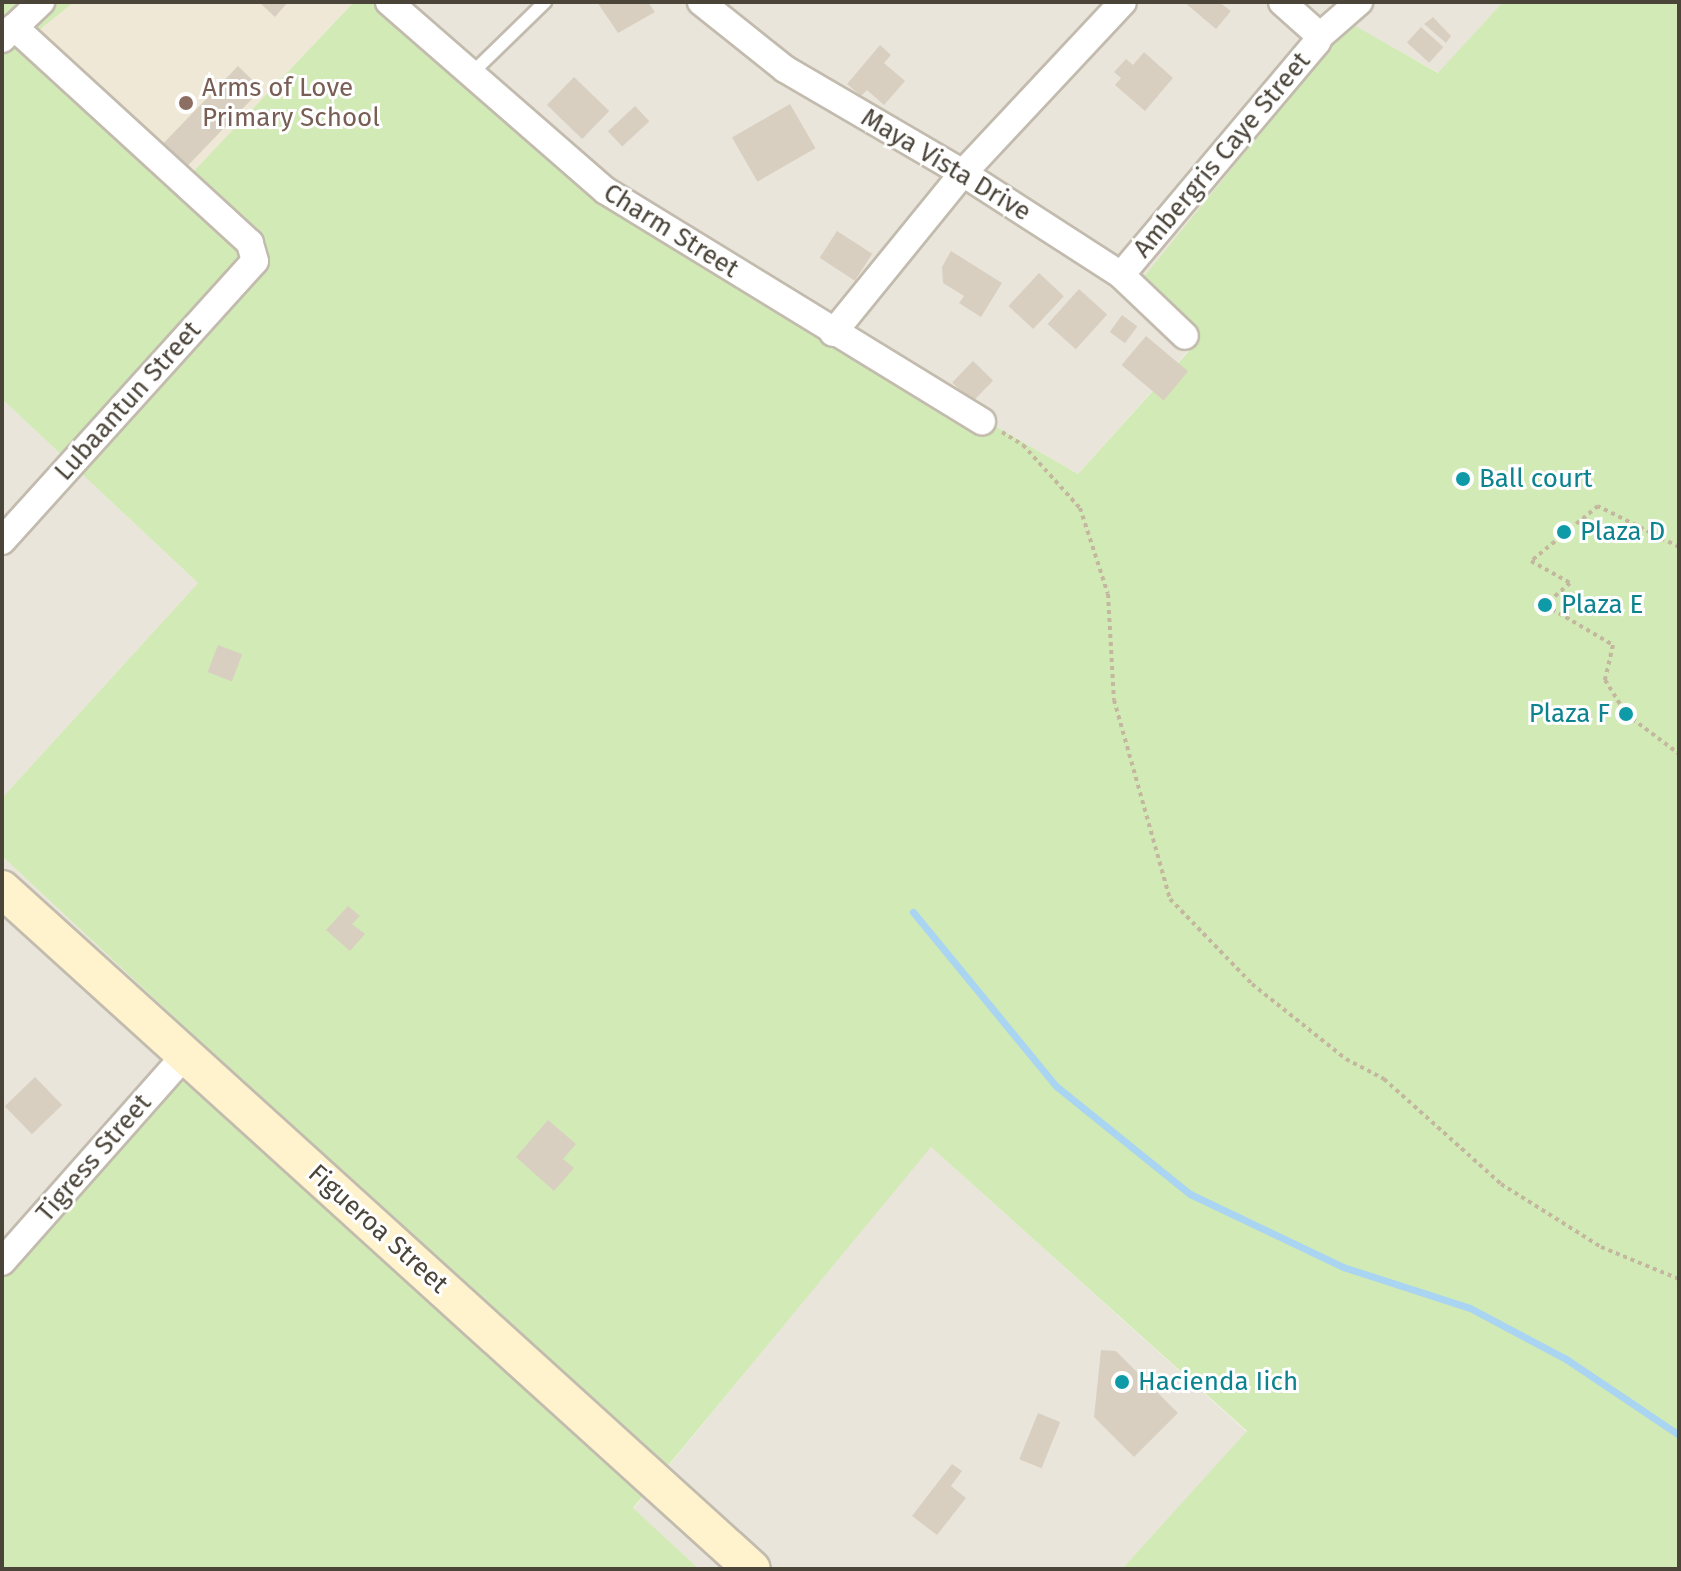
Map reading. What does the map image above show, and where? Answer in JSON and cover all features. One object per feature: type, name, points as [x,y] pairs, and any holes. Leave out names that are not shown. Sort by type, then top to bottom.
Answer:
[{"type":"street","points":[[8,33],[41,2]]},
{"type":"street","name":"Charm Street","points":[[389,2],[606,191],[833,333],[982,421]]},
{"type":"street","name":"Maya Vista Drive","points":[[701,2],[785,69],[963,173],[1121,275],[1185,336]]},
{"type":"street","points":[[833,333],[963,173],[1123,2]]},
{"type":"street","name":"Ambergris Caye Street","points":[[1121,275],[1320,36],[1282,2]]},
{"type":"street","points":[[1320,36],[1359,2]]},
{"type":"street","name":"Lubaantun Street","points":[[2,541],[255,261],[250,243],[8,33]]},
{"type":"street","name":"Figueroa Street","points":[[2,889],[752,1569]]},
{"type":"street","name":"Tigress Street","points":[[2,1262],[186,1054]]},
{"type":"lane","points":[[470,75],[545,2]]},
{"type":"path","points":[[982,421],[1023,445],[1080,508],[1108,594],[1114,700],[1170,899],[1252,984],[1346,1059],[1384,1079],[1501,1184],[1601,1247],[1679,1279]]},
{"type":"path","points":[[1679,547],[1598,506],[1531,561],[1570,583],[1545,605],[1613,645],[1605,680],[1626,714],[1679,754]]},
{"type":"shaded area","name":"Arms of Love Primary School","points":[[74,2],[354,2],[190,175],[37,31]]},
{"type":"shaded area","points":[[371,2],[1503,2],[1439,73],[1350,24],[1143,280],[1197,341],[1078,474],[587,190]]},
{"type":"shaded area","points":[[2,399],[198,583],[2,798]]},
{"type":"shaded area","points":[[2,856],[208,1049],[2,1276]]},
{"type":"shaded area","points":[[930,1146],[1247,1432],[1122,1569],[699,1569],[633,1509]]},
{"type":"green space","points":[[2,2],[74,2],[38,31],[190,175],[354,2],[371,2],[587,190],[1078,474],[1197,342],[1142,279],[1350,23],[1438,73],[1503,2],[1679,2],[1679,1569],[1122,1569],[1247,1431],[931,1147],[633,1508],[699,1569],[2,1569],[2,1276],[208,1049],[2,856],[2,798],[198,583],[2,399]]},
{"type":"building","points":[[259,2],[288,2],[275,17]]},
{"type":"building","points":[[597,2],[648,2],[655,12],[618,33]]},
{"type":"building","points":[[1184,2],[1219,2],[1231,11],[1216,29]]},
{"type":"building","points":[[1433,17],[1451,36],[1446,43],[1424,24]]},
{"type":"building","points":[[1421,27],[1443,47],[1429,63],[1407,43]]},
{"type":"building","points":[[880,45],[891,55],[884,63],[905,81],[884,105],[867,90],[861,96],[847,84]]},
{"type":"building","points":[[1144,52],[1173,78],[1145,111],[1115,85],[1121,78],[1114,72],[1126,59],[1133,65]]},
{"type":"building","points":[[238,66],[262,89],[187,166],[164,143]]},
{"type":"building","points":[[574,77],[609,111],[582,139],[547,105]]},
{"type":"building","points":[[790,104],[816,148],[757,182],[732,138]]},
{"type":"building","points":[[635,106],[649,121],[622,147],[608,131]]},
{"type":"building","points":[[837,231],[872,254],[855,281],[820,258]]},
{"type":"building","points":[[951,251],[1002,283],[981,317],[959,303],[964,296],[943,283],[942,267]]},
{"type":"building","points":[[1039,273],[1064,296],[1033,329],[1008,306]]},
{"type":"building","points":[[1079,289],[1107,314],[1076,349],[1048,324]]},
{"type":"building","points":[[1122,315],[1137,326],[1125,343],[1110,332]]},
{"type":"building","points":[[1146,336],[1188,371],[1164,400],[1122,365]]},
{"type":"building","points":[[973,361],[993,380],[972,402],[952,383]]},
{"type":"building","points":[[218,645],[242,654],[232,681],[208,672]]},
{"type":"building","points":[[348,906],[360,916],[352,924],[365,934],[350,951],[326,930]]},
{"type":"building","points":[[35,1077],[62,1105],[32,1134],[5,1106]]},
{"type":"building","points":[[548,1120],[576,1144],[563,1159],[574,1168],[554,1191],[516,1157]]},
{"type":"building","name":"Hacienda Iich","points":[[1101,1350],[1116,1351],[1178,1413],[1134,1457],[1094,1417]]},
{"type":"building","points":[[1038,1413],[1060,1422],[1042,1468],[1019,1459]]},
{"type":"building","points":[[952,1464],[962,1471],[951,1486],[966,1498],[937,1535],[912,1516]]},
{"type":"waterway","points":[[913,912],[1056,1086],[1190,1194],[1343,1267],[1470,1308],[1566,1359],[1679,1435]]},
{"type":"place","name":"Arms of Love Primary School","points":[[186,103]]},
{"type":"place","name":"Ball court","points":[[1463,479]]},
{"type":"place","name":"Plaza D","points":[[1564,532]]},
{"type":"place","name":"Plaza E","points":[[1545,605]]},
{"type":"place","name":"Plaza F","points":[[1626,714]]},
{"type":"place","name":"Hacienda Iich","points":[[1122,1382]]}]
